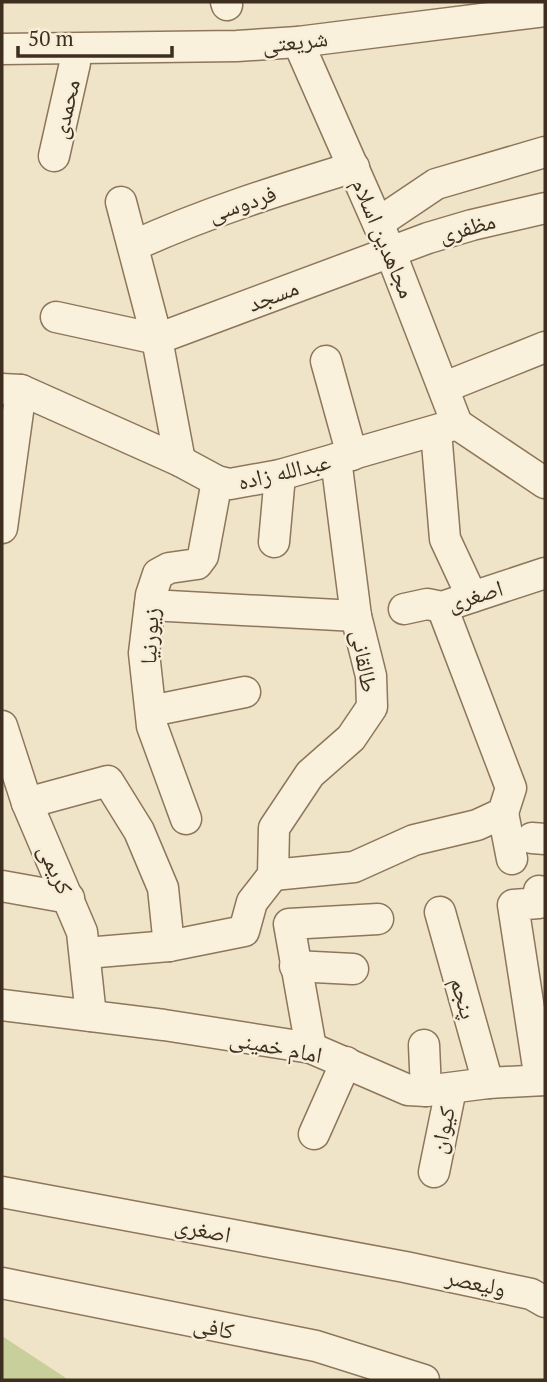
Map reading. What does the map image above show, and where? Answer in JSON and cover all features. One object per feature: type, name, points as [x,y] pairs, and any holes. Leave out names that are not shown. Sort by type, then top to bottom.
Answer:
[{"type":"street","name":"شریعتی","points":[[2,62],[241,60],[300,48],[545,11]]},
{"type":"street","name":"شریعتی","points":[[2,48],[300,48],[545,27]]},
{"type":"street","name":"مجاهدین اسلام","points":[[300,48],[390,251],[444,387],[445,539],[472,597]]},
{"type":"street","name":"محمدی","points":[[54,156],[75,63]]},
{"type":"street","points":[[378,223],[436,184],[545,152]]},
{"type":"street","name":"فردوسی","points":[[134,246],[178,225],[354,167]]},
{"type":"street","points":[[121,202],[157,339],[180,461]]},
{"type":"street","name":"مظفری","points":[[390,251],[472,225],[545,208]]},
{"type":"street","name":"مسجد","points":[[157,339],[390,251]]},
{"type":"street","points":[[56,317],[157,339]]},
{"type":"street","points":[[444,387],[545,347]]},
{"type":"street","name":"طالقانی","points":[[273,875],[274,828],[310,774],[351,738],[372,707],[371,676],[356,617],[344,457],[326,361]]},
{"type":"street","points":[[2,528],[11,390]]},
{"type":"street","name":"عبدالله زاده","points":[[11,390],[180,461],[216,481],[230,485],[280,475],[446,428]]},
{"type":"street","points":[[446,428],[541,475]]},
{"type":"street","points":[[274,542],[280,475]]},
{"type":"street","name":"زیورنیا","points":[[186,819],[152,726],[144,653],[150,605],[158,574],[169,568],[197,564],[203,556],[216,481]]},
{"type":"street","name":"اصغری","points":[[404,609],[427,604],[442,607],[545,573]]},
{"type":"street","points":[[150,605],[356,617]]},
{"type":"street","points":[[86,953],[169,946],[244,931],[252,902],[273,875],[354,867],[414,841],[477,825],[503,813],[511,788],[442,607]]},
{"type":"street","points":[[151,711],[245,692]]},
{"type":"street","name":"کریمی","points":[[2,726],[27,803],[82,932],[91,1016]]},
{"type":"street","points":[[27,803],[108,781],[139,831],[163,888],[169,946]]},
{"type":"street","points":[[503,813],[530,846]]},
{"type":"street","points":[[2,886],[69,898]]},
{"type":"street","points":[[539,891],[539,903],[513,905],[543,1080]]},
{"type":"street","name":"پنجم","points":[[440,912],[488,1083]]},
{"type":"street","points":[[311,1048],[289,924],[378,919]]},
{"type":"street","points":[[295,967],[353,970]]},
{"type":"street","name":"امام خمینی","points":[[2,1004],[311,1048],[408,1090],[439,1090],[488,1083],[543,1080]]},
{"type":"street","name":"کیوان","points":[[425,1045],[439,1090],[433,1172]]},
{"type":"street","points":[[314,1134],[346,1062]]},
{"type":"street","name":"اصغری","points":[[2,1192],[405,1267]]},
{"type":"street","name":"ولیعصر","points":[[405,1267],[531,1294],[545,1302]]},
{"type":"street","name":"کافی","points":[[2,1283],[316,1346],[424,1380]]},
{"type":"green space","points":[[2,1336],[69,1380],[2,1380]]}]
